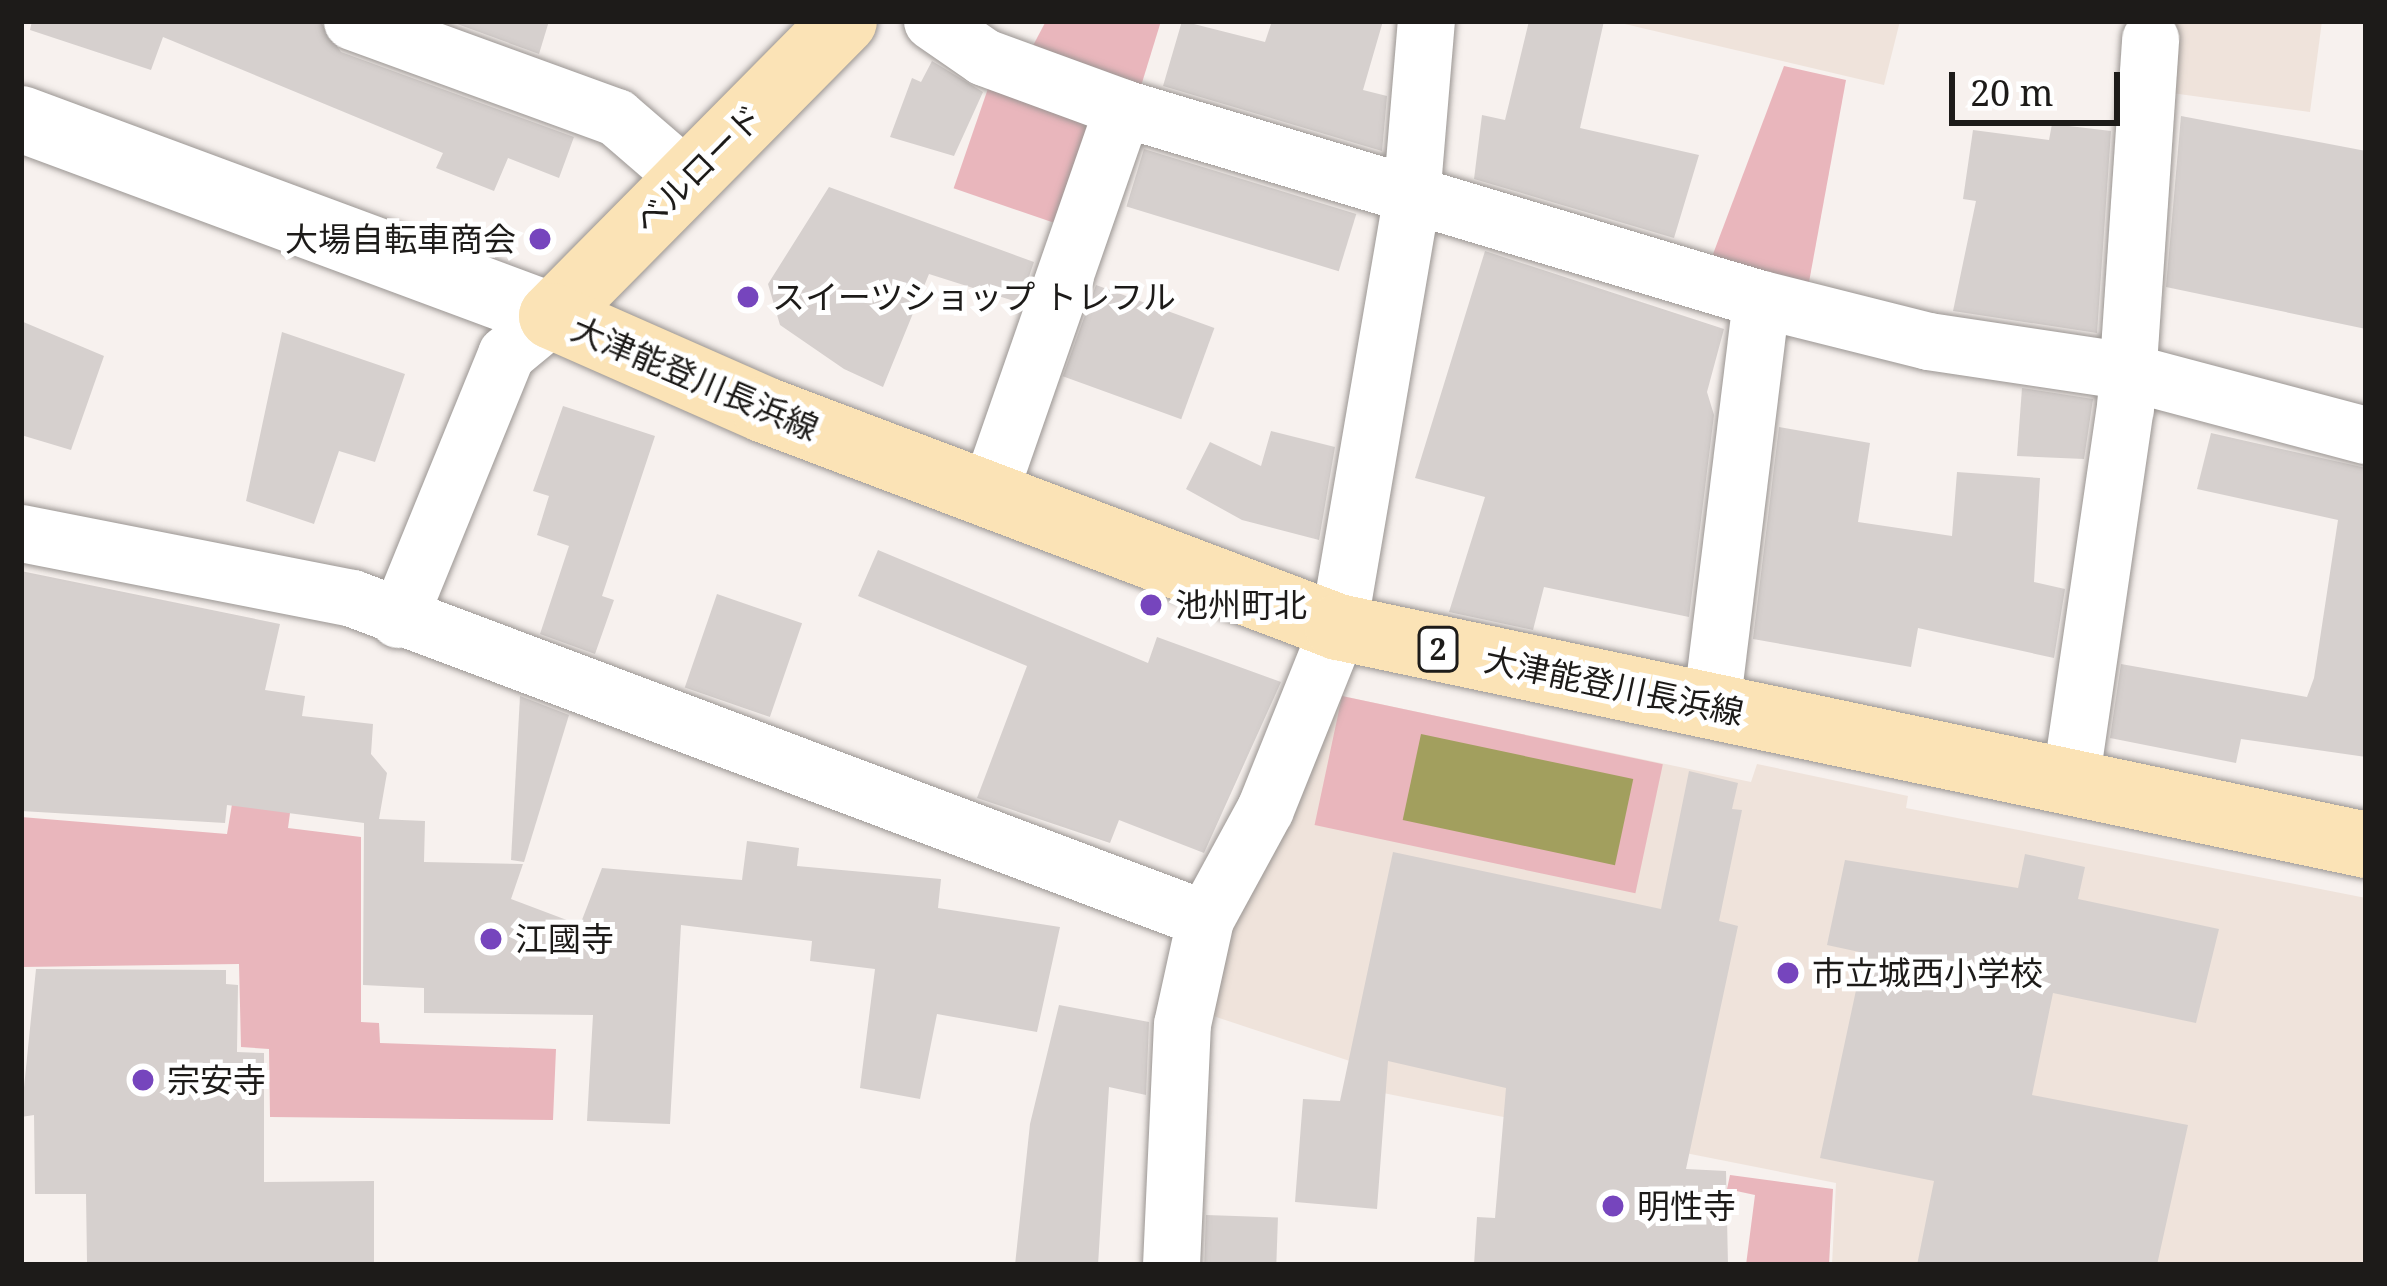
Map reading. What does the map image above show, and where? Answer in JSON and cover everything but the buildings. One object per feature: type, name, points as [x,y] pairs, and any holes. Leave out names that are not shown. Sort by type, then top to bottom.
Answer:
[{"type":"main road","name":"ベルロード","points":[[552,316],[844,21]]},
{"type":"main road","name":"大津能登川長浜線","points":[[552,316],[988,496],[1338,628],[2366,845]]},
{"type":"street","points":[[352,21],[616,117],[689,179]]},
{"type":"street","points":[[932,21],[984,57],[1123,108],[1411,198],[1761,299],[1928,341],[2121,370],[2366,435]]},
{"type":"street","points":[[1171,1265],[1182,1024],[1204,919],[1265,809],[1338,628],[1411,198],[1426,21]]},
{"type":"street","points":[[2070,783],[2121,370],[2150,39]]},
{"type":"street","points":[[988,496],[1123,108]]},
{"type":"street","points":[[21,119],[552,316]]},
{"type":"street","points":[[1711,707],[1761,299]]},
{"type":"street","points":[[398,619],[506,354],[552,316]]},
{"type":"street","points":[[21,533],[352,598],[1204,919]]},
{"type":"shaded area","points":[[1046,21],[1161,21],[1137,99],[1028,55]]},
{"type":"shaded area","points":[[1612,21],[1900,21],[1884,85]]},
{"type":"shaded area","points":[[2165,21],[2322,21],[2310,112],[2157,91]]},
{"type":"shaded area","points":[[1784,66],[1846,80],[1807,293],[1707,270]]},
{"type":"shaded area","points":[[994,71],[1107,110],[1067,227],[954,188]]},
{"type":"shaded area","name":"市立城西小学校","points":[[1342,696],[1751,782],[1757,764],[1908,796],[1906,808],[2366,898],[2366,1265],[1832,1265],[1836,1183],[1363,1089],[1365,1066],[1201,1012],[1219,934]]},
{"type":"shaded area","points":[[1342,696],[1663,764],[1635,893],[1315,825]]},
{"type":"shaded area","points":[[1421,734],[1633,779],[1615,865],[1403,820]]},
{"type":"shaded area","points":[[242,745],[298,753],[288,828],[361,837],[361,1022],[379,1023],[380,1043],[556,1049],[553,1120],[270,1117],[269,1049],[241,1047],[239,964],[21,967],[21,817],[227,834]]},
{"type":"shaded area","points":[[1730,1175],[1833,1189],[1829,1265],[1746,1265],[1755,1195],[1727,1189]]},
{"type":"place","name":"大場自転車商会","points":[[540,239]]},
{"type":"place","name":"スイーツショップ トレフル","points":[[748,297]]},
{"type":"place","name":"池州町北","points":[[1151,605]]},
{"type":"place","name":"江國寺","points":[[491,939]]},
{"type":"place","name":"市立城西小学校","points":[[1788,973]]},
{"type":"place","name":"宗安寺","points":[[143,1080]]},
{"type":"place","name":"明性寺","points":[[1613,1206]]}]
